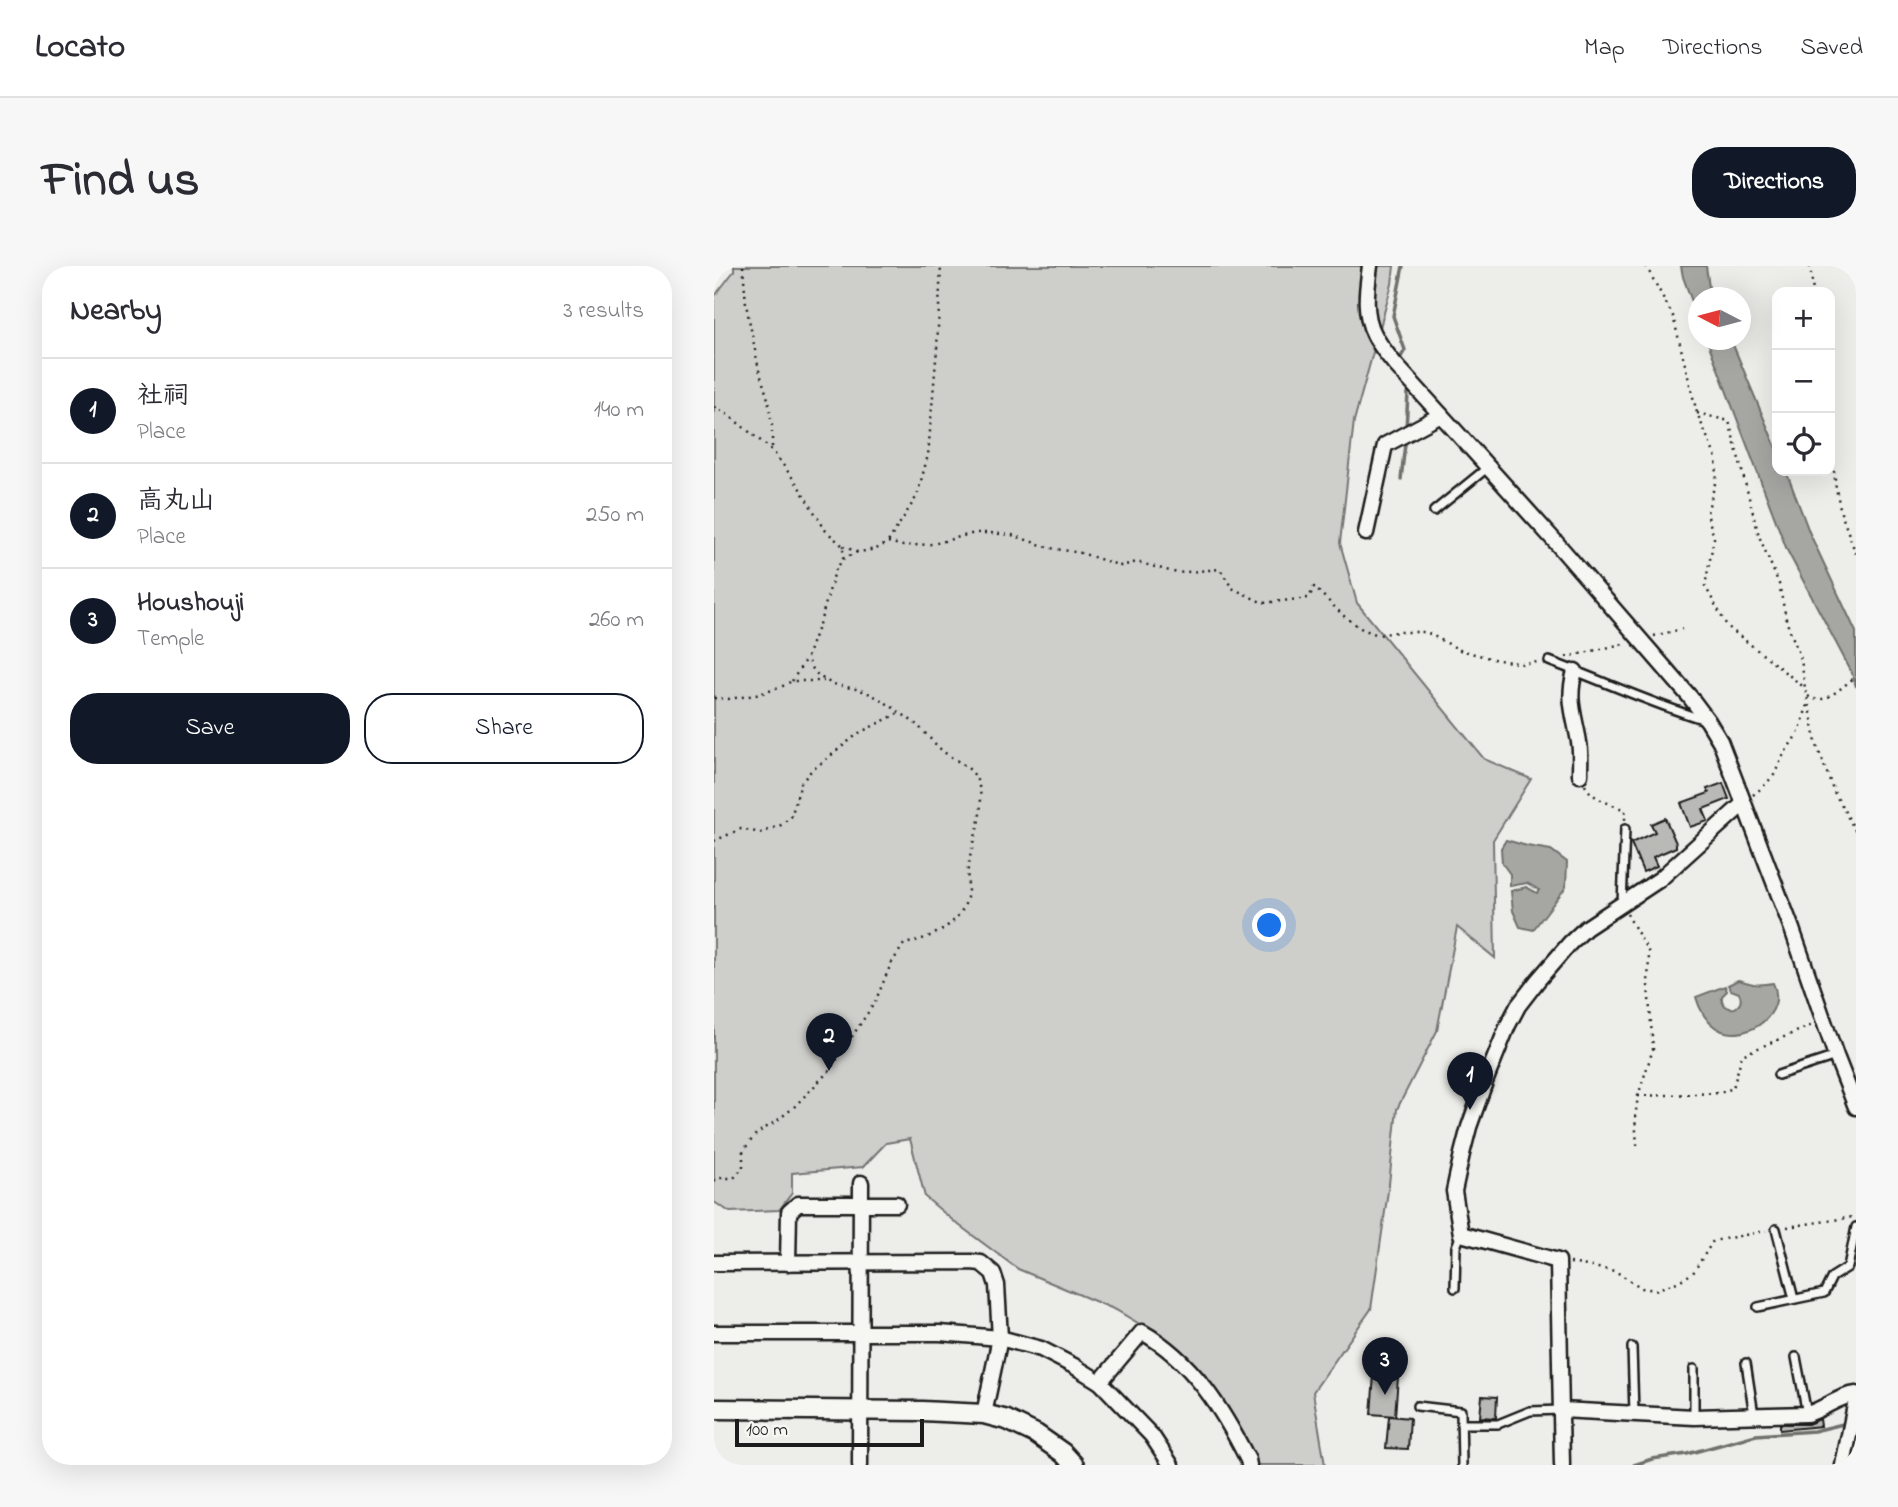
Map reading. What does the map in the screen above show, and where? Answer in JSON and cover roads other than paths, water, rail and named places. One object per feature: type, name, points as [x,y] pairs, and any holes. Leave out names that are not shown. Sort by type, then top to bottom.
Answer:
[{"type":"street","points":[[1370,266],[1366,298],[1368,317],[1374,334],[1394,363],[1553,539],[1709,721],[1720,741],[1792,929],[1856,1107]]},
{"type":"street","points":[[1366,533],[1385,445],[1441,415]]},
{"type":"street","points":[[1575,671],[1570,689],[1571,708],[1580,745],[1580,775]]},
{"type":"street","points":[[1562,1465],[1558,1261],[1461,1234],[1454,1191],[1462,1154],[1473,1116],[1507,1025],[1525,998],[1570,943],[1597,920],[1660,879],[1743,804]]},
{"type":"street","points":[[860,1183],[860,1465]]},
{"type":"street","points":[[788,1263],[789,1212],[798,1204],[897,1204]]},
{"type":"street","points":[[714,1263],[981,1263],[993,1273],[997,1285],[1000,1338],[984,1414]]},
{"type":"street","points":[[1100,1382],[1142,1332],[1161,1343],[1207,1391],[1229,1423],[1249,1465]]},
{"type":"street","points":[[714,1334],[950,1333],[1000,1338],[1041,1349],[1100,1382],[1152,1436],[1171,1465]]},
{"type":"street","points":[[1561,1410],[1694,1417],[1807,1414],[1821,1410],[1845,1395],[1856,1394]]},
{"type":"street","points":[[1843,1465],[1856,1400]]},
{"type":"street","points":[[714,1409],[984,1414],[1007,1420],[1036,1434],[1063,1453],[1074,1465]]},
{"type":"lane","points":[[1434,511],[1487,468]]},
{"type":"lane","points":[[1549,661],[1669,709],[1709,721]]},
{"type":"lane","points":[[1622,905],[1626,829]]},
{"type":"lane","points":[[1777,1075],[1836,1056]]},
{"type":"lane","points":[[1758,1307],[1824,1293],[1832,1277],[1848,1267],[1856,1227]]},
{"type":"lane","points":[[1776,1229],[1794,1299]]},
{"type":"lane","points":[[1455,1287],[1456,1247],[1461,1234]]},
{"type":"lane","points":[[1632,1348],[1634,1414]]},
{"type":"lane","points":[[1796,1357],[1807,1414]]},
{"type":"lane","points":[[1746,1363],[1754,1415]]},
{"type":"lane","points":[[1694,1369],[1694,1417]]},
{"type":"lane","points":[[1417,1406],[1461,1411],[1462,1465]]},
{"type":"lane","points":[[1461,1423],[1498,1424],[1530,1411],[1561,1410]]},
{"type":"waterway","points":[[1401,357],[1405,350],[1393,316],[1403,266]]},
{"type":"waterway","points":[[1406,429],[1410,389]]},
{"type":"waterway","points":[[1401,479],[1405,444]]},
{"type":"waterway","points":[[1634,1465],[1756,1435],[1814,1431],[1843,1424]]},
{"type":"place","name":"高丸山","points":[[829,1071]]},
{"type":"place","name":"社祠","points":[[1470,1110]]},
{"type":"place","name":"Houshouji","points":[[1385,1395]]}]
